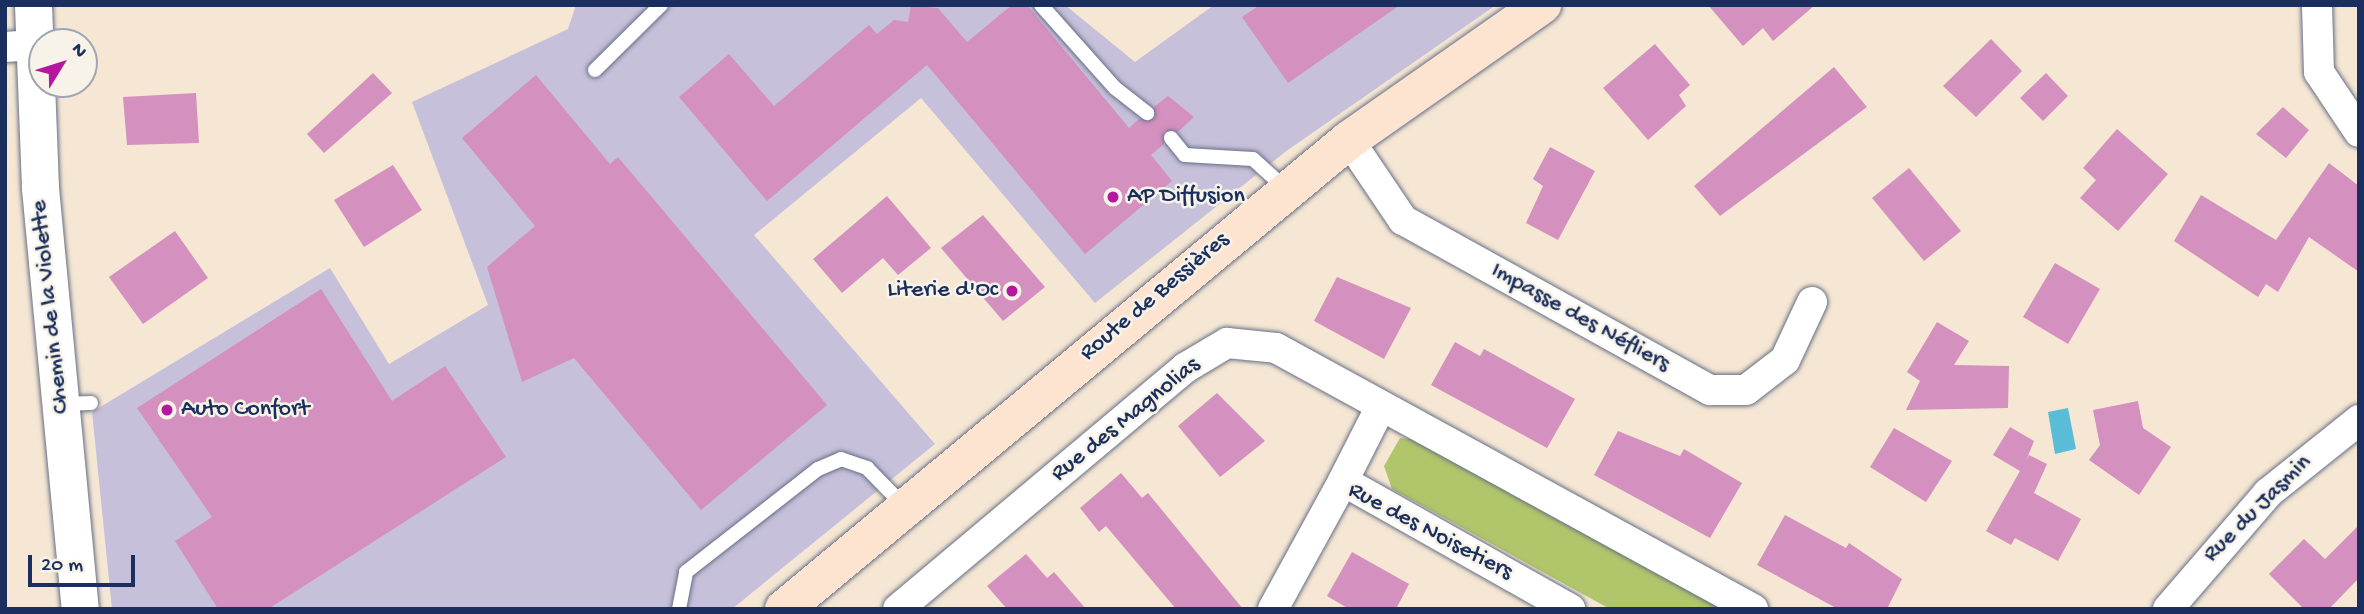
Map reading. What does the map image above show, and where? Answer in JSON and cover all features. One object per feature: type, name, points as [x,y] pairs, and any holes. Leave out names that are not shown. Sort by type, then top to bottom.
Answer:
[{"type":"main road","name":"Route de Bessières","points":[[785,609],[1349,140],[1542,5]]},
{"type":"street","name":"Chemin de la Violette","points":[[33,5],[20,46],[40,188],[76,404],[80,609]]},
{"type":"street","points":[[2318,5],[2319,72],[2359,132]]},
{"type":"street","name":"Impasse des Néfliers","points":[[1349,140],[1403,220],[1710,390],[1746,390],[1785,360],[1812,302]]},
{"type":"street","name":"Rue des Magnolias","points":[[898,609],[1185,368],[1227,343],[1276,348],[1753,609]]},
{"type":"street","points":[[1343,481],[1381,406]]},
{"type":"street","name":"Rue du Jasmin","points":[[2168,609],[2268,493],[2359,420]]},
{"type":"street","name":"Rue des Noisetiers","points":[[1273,609],[1343,481],[1570,609]]},
{"type":"lane","points":[[595,70],[662,5]]},
{"type":"lane","points":[[1041,5],[1115,88],[1147,113]]},
{"type":"lane","points":[[1171,138],[1185,155],[1253,159],[1287,190]]},
{"type":"lane","points":[[679,609],[677,597],[686,572],[818,469],[841,459],[867,468],[905,507]]},
{"type":"shaded area","points":[[576,5],[1065,5],[1135,62],[1214,5],[1496,5],[1285,152],[1095,303],[921,98],[754,235],[935,444],[732,609],[112,609],[92,412],[330,268],[389,364],[488,305],[412,102],[568,29]]},
{"type":"green space","points":[[1400,438],[1422,440],[1736,609],[1610,609],[1392,489],[1384,466]]},
{"type":"water","points":[[2068,408],[2076,449],[2055,454],[2048,412]]},
{"type":"building","points":[[1012,5],[1027,5],[1129,128],[1139,119],[1154,119],[1154,107],[1168,96],[1194,117],[1178,132],[1164,131],[1164,144],[1151,155],[1172,181],[1085,254],[927,65],[767,201],[679,97],[729,54],[774,106],[869,25],[877,34],[894,20],[908,22],[911,6],[938,8],[967,42]]},
{"type":"building","points":[[1260,5],[1400,5],[1288,83],[1242,17]]},
{"type":"building","points":[[1708,5],[1815,5],[1773,41],[1763,28],[1743,46]]},
{"type":"building","points":[[1991,39],[2022,71],[1976,117],[1943,86]]},
{"type":"building","points":[[1655,44],[1690,85],[1679,95],[1686,106],[1648,140],[1603,88]]},
{"type":"building","points":[[1834,67],[1867,107],[1720,216],[1694,186]]},
{"type":"building","points":[[373,73],[392,93],[324,153],[307,134]]},
{"type":"building","points":[[2046,73],[2068,96],[2043,121],[2020,98]]},
{"type":"building","points":[[536,75],[610,164],[618,157],[827,405],[701,510],[574,358],[522,382],[487,267],[535,226],[462,138]]},
{"type":"building","points":[[196,93],[199,143],[127,145],[123,97]]},
{"type":"building","points":[[2283,107],[2309,130],[2286,158],[2256,134]]},
{"type":"building","points":[[2117,129],[2168,174],[2118,231],[2080,198],[2096,180],[2083,168]]},
{"type":"building","points":[[1550,147],[1595,171],[1558,240],[1526,223],[1543,186],[1533,179]]},
{"type":"building","points":[[2329,163],[2359,186],[2359,272],[2309,237],[2278,292],[2266,284],[2258,297],[2174,241],[2201,195],[2276,240]]},
{"type":"building","points":[[393,165],[422,210],[364,247],[334,200]]},
{"type":"building","points":[[1909,168],[1961,231],[1924,261],[1872,198]]},
{"type":"building","points":[[887,196],[931,248],[898,275],[883,258],[842,293],[813,259]]},
{"type":"building","points":[[983,215],[1045,287],[1003,321],[941,248]]},
{"type":"building","points":[[175,231],[208,278],[143,324],[109,277]]},
{"type":"building","points":[[2055,263],[2100,289],[2068,344],[2023,317]]},
{"type":"building","points":[[1337,277],[1411,308],[1384,359],[1314,321]]},
{"type":"building","points":[[321,289],[392,401],[445,366],[506,457],[268,609],[218,609],[175,541],[212,517],[137,408]]},
{"type":"building","points":[[1937,322],[1969,341],[1954,365],[2009,366],[2008,408],[1906,410],[1920,381],[1907,372]]},
{"type":"building","points":[[1455,342],[1480,356],[1484,349],[1575,399],[1547,448],[1431,385]]},
{"type":"building","points":[[1217,393],[1265,441],[1220,477],[1178,426]]},
{"type":"building","points":[[2138,401],[2143,428],[2171,447],[2139,495],[2089,460],[2100,445],[2093,410]]},
{"type":"building","points":[[2010,427],[2034,441],[2026,461],[2029,455],[2047,464],[2034,493],[2081,519],[2058,561],[2015,538],[2011,545],[1986,531],[2020,471],[1993,455]]},
{"type":"building","points":[[1894,428],[1952,461],[1926,502],[1870,467]]},
{"type":"building","points":[[1618,431],[1680,456],[1684,449],[1742,483],[1710,538],[1594,475]]},
{"type":"building","points":[[1121,473],[1142,498],[1148,493],[1243,609],[1176,609],[1106,526],[1099,532],[1080,508]]},
{"type":"building","points":[[1785,515],[1846,548],[1849,543],[1902,579],[1887,609],[1838,609],[1757,565]]},
{"type":"building","points":[[2359,525],[2359,578],[2329,609],[2304,609],[2269,574],[2304,539],[2325,559]]},
{"type":"building","points":[[1352,552],[1409,584],[1396,609],[1349,609],[1327,596]]},
{"type":"building","points":[[1026,554],[1047,578],[1054,572],[1086,609],[1007,609],[987,586]]},
{"type":"place","name":"AP Diffusion","points":[[1113,197]]},
{"type":"place","name":"Literie d'Oc","points":[[1012,291]]},
{"type":"place","name":"Auto Confort","points":[[167,410]]}]
